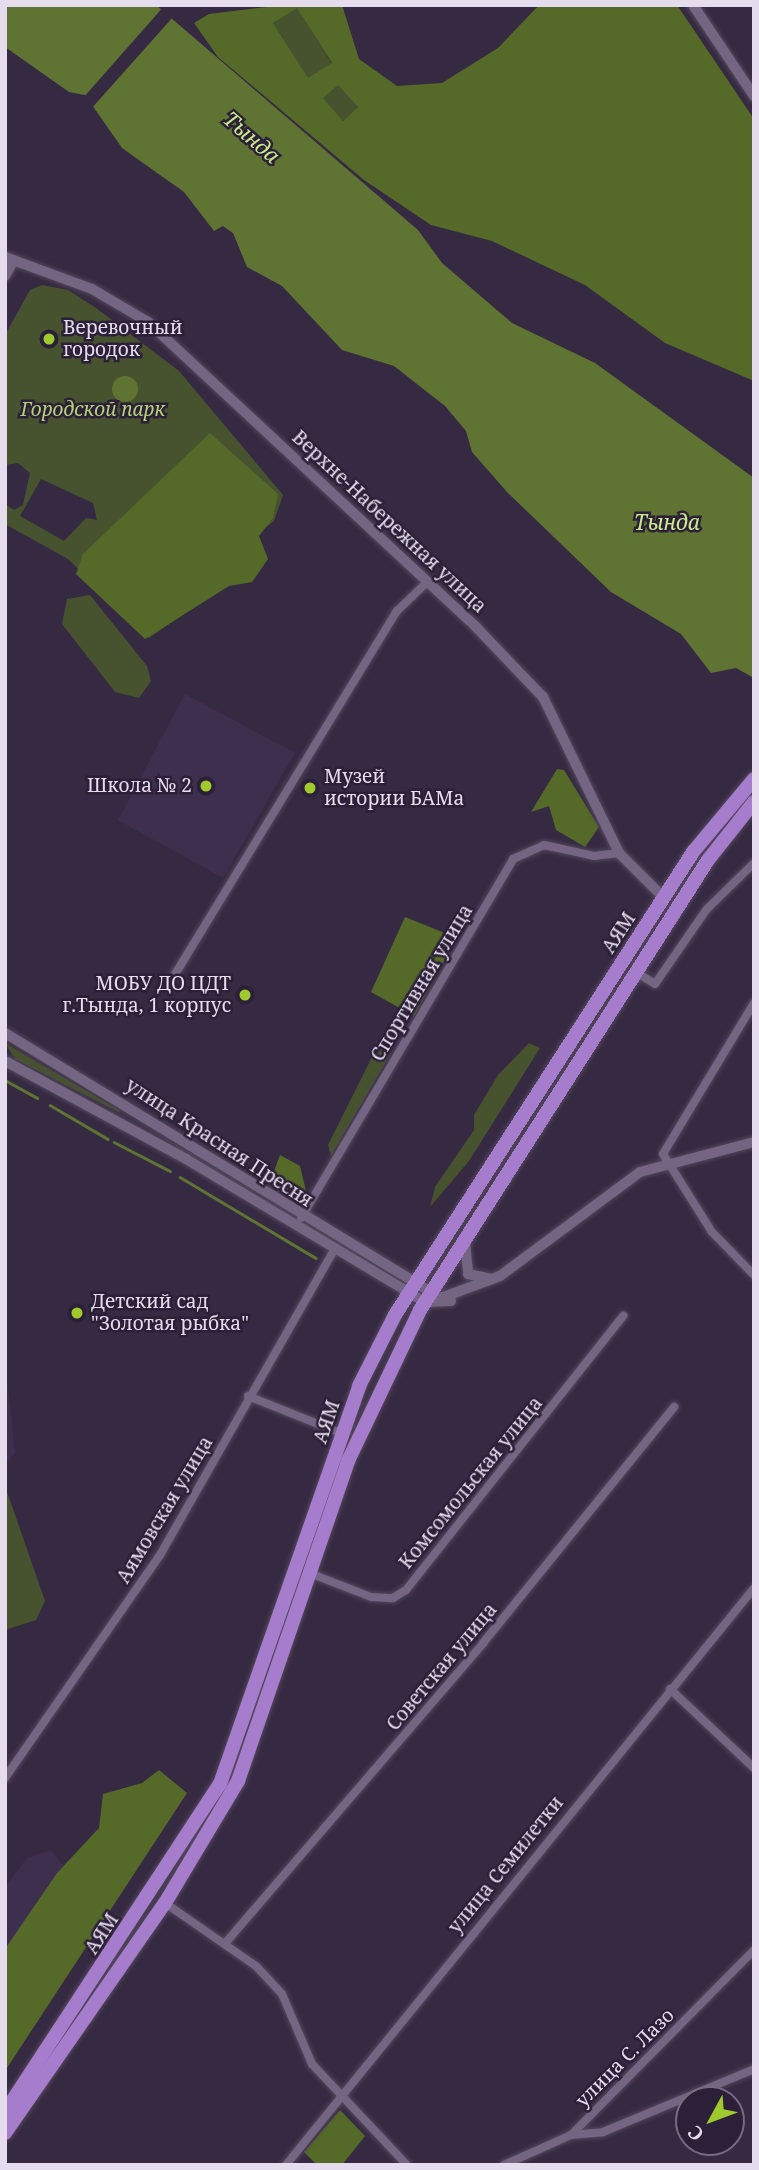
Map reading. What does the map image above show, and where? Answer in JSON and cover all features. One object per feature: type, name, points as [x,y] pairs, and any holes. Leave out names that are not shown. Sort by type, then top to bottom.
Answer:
[{"type":"highway","name":"АЯМ","points":[[5,2112],[220,1784],[364,1375],[411,1288],[715,821],[754,779]]},
{"type":"highway","name":"АЯМ","points":[[5,2133],[165,1903],[238,1781],[312,1574],[348,1461],[428,1298],[708,860],[754,802]]},
{"type":"street","points":[[693,5],[754,96]]},
{"type":"street","points":[[5,276],[9,258]]},
{"type":"street","name":"Верхне-Набережная улица","points":[[9,258],[92,289],[148,322],[427,582],[543,697],[618,853],[664,898]]},
{"type":"street","points":[[174,976],[321,728],[397,611],[427,582]]},
{"type":"street","name":"Спортивная улица","points":[[301,1218],[513,859],[544,845],[594,856],[618,853]]},
{"type":"street","points":[[638,973],[655,984],[706,910],[754,863]]},
{"type":"street","points":[[754,1003],[669,1135],[665,1163],[712,1232],[754,1275]]},
{"type":"street","name":"улица Красная Пресня","points":[[5,1033],[411,1288]]},
{"type":"street","name":"улица Красная Пресня","points":[[5,1061],[335,1248],[411,1288]]},
{"type":"street","points":[[411,1288],[428,1298],[469,1293],[500,1276],[629,1179],[665,1163],[754,1142]]},
{"type":"street","points":[[466,1238],[468,1274],[479,1280],[500,1276]]},
{"type":"street","name":"Аямовская улица","points":[[5,1778],[160,1555],[248,1396],[335,1248]]},
{"type":"street","name":"Комсомольская улица","points":[[312,1574],[371,1597],[393,1598],[406,1590],[623,1316]]},
{"type":"street","points":[[248,1396],[343,1434]]},
{"type":"street","name":"Советская улица","points":[[227,1941],[483,1643],[674,1407]]},
{"type":"street","name":"улица Семилетки","points":[[286,2165],[340,2093],[754,1588]]},
{"type":"street","points":[[670,1689],[754,1768]]},
{"type":"street","points":[[165,1903],[227,1941],[282,1994],[312,2064],[407,2165]]},
{"type":"street","name":"улица С. Лазо","points":[[504,2165],[571,2135],[754,1950]]},
{"type":"street","points":[[571,2135],[603,2132],[754,2070]]},
{"type":"shaded area","points":[[283,5],[342,5],[359,59],[397,86],[442,83],[498,48],[539,5],[677,5],[754,119],[754,381],[665,343],[585,285],[492,241],[431,225],[364,180],[218,57],[194,23],[209,14]],"holes":[[[297,8],[332,63],[308,78],[273,23]],[[338,85],[358,107],[343,121],[323,98]]]},
{"type":"shaded area","points":[[210,433],[278,494],[273,518],[259,536],[268,559],[252,582],[229,586],[145,639],[76,574],[83,554]]},
{"type":"shaded area","name":"Школа № 2","points":[[185,694],[295,753],[223,878],[118,820]]},
{"type":"shaded area","points":[[557,769],[564,770],[599,827],[585,847],[556,830],[549,806],[531,812]]},
{"type":"shaded area","points":[[405,917],[457,938],[414,1016],[371,992]]},
{"type":"shaded area","points":[[280,1155],[300,1166],[306,1191],[298,1199],[270,1182]]},
{"type":"shaded area","points":[[5,1360],[15,1453],[5,1465]]},
{"type":"shaded area","points":[[159,1770],[187,1793],[5,2071],[5,1949],[57,1873],[99,1828],[103,1794],[142,1783]]},
{"type":"shaded area","points":[[51,1850],[65,1868],[5,1955],[5,1887],[27,1858]]},
{"type":"shaded area","points":[[340,2110],[365,2136],[342,2165],[317,2165],[304,2152]]},
{"type":"green space","points":[[297,7],[332,64],[308,79],[273,23]]},
{"type":"green space","points":[[338,84],[358,107],[343,121],[322,98]]},
{"type":"green space","name":"Городской парк","points":[[42,285],[68,290],[179,371],[283,495],[274,521],[256,535],[232,581],[149,638],[68,559],[5,524],[5,504],[14,510],[23,505],[30,473],[18,463],[5,465],[5,335],[30,290]],"holes":[[[41,479],[93,503],[97,520],[86,518],[64,541],[20,516]]]},
{"type":"green space","points":[[90,595],[147,666],[151,681],[139,698],[115,692],[62,624],[67,599]]},
{"type":"green space","points":[[5,1043],[119,1110],[120,1113],[15,1059]]},
{"type":"green space","points":[[529,1043],[540,1048],[469,1161],[430,1207],[435,1187],[474,1130],[474,1115],[498,1075]]},
{"type":"green space","points":[[384,1047],[391,1053],[331,1156],[328,1145],[371,1059]]},
{"type":"green space","points":[[5,1486],[45,1601],[36,1620],[5,1630]]},
{"type":"water","name":"Тында","points":[[5,5],[156,5],[418,230],[442,263],[512,323],[595,363],[754,478],[754,678],[736,668],[711,673],[681,634],[611,592],[507,492],[472,452],[466,431],[445,406],[394,366],[342,350],[282,286],[247,267],[233,233],[223,226],[214,231],[184,192],[122,148],[85,95],[69,92],[5,47]]},
{"type":"water","points":[[125,376],[134,380],[138,389],[134,398],[125,402],[116,398],[112,389],[116,380]]},
{"type":"pier","points":[[165,5],[173,17],[91,109],[83,98]]},
{"type":"waterway","points":[[5,1080],[37,1098]]},
{"type":"waterway","points":[[50,1105],[108,1139]]},
{"type":"waterway","points":[[114,1142],[170,1171]]},
{"type":"waterway","points":[[180,1177],[316,1258]]},
{"type":"place","name":"Веревочный городок","points":[[49,339]]},
{"type":"place","name":"Школа № 2","points":[[206,786]]},
{"type":"place","name":"Музей истории БАМа","points":[[310,788]]},
{"type":"place","name":"МОБУ ДО ЦДТ г.Тында, 1 корпус","points":[[245,995]]},
{"type":"place","name":"Детский сад \"Золотая рыбка\"","points":[[77,1313]]}]
